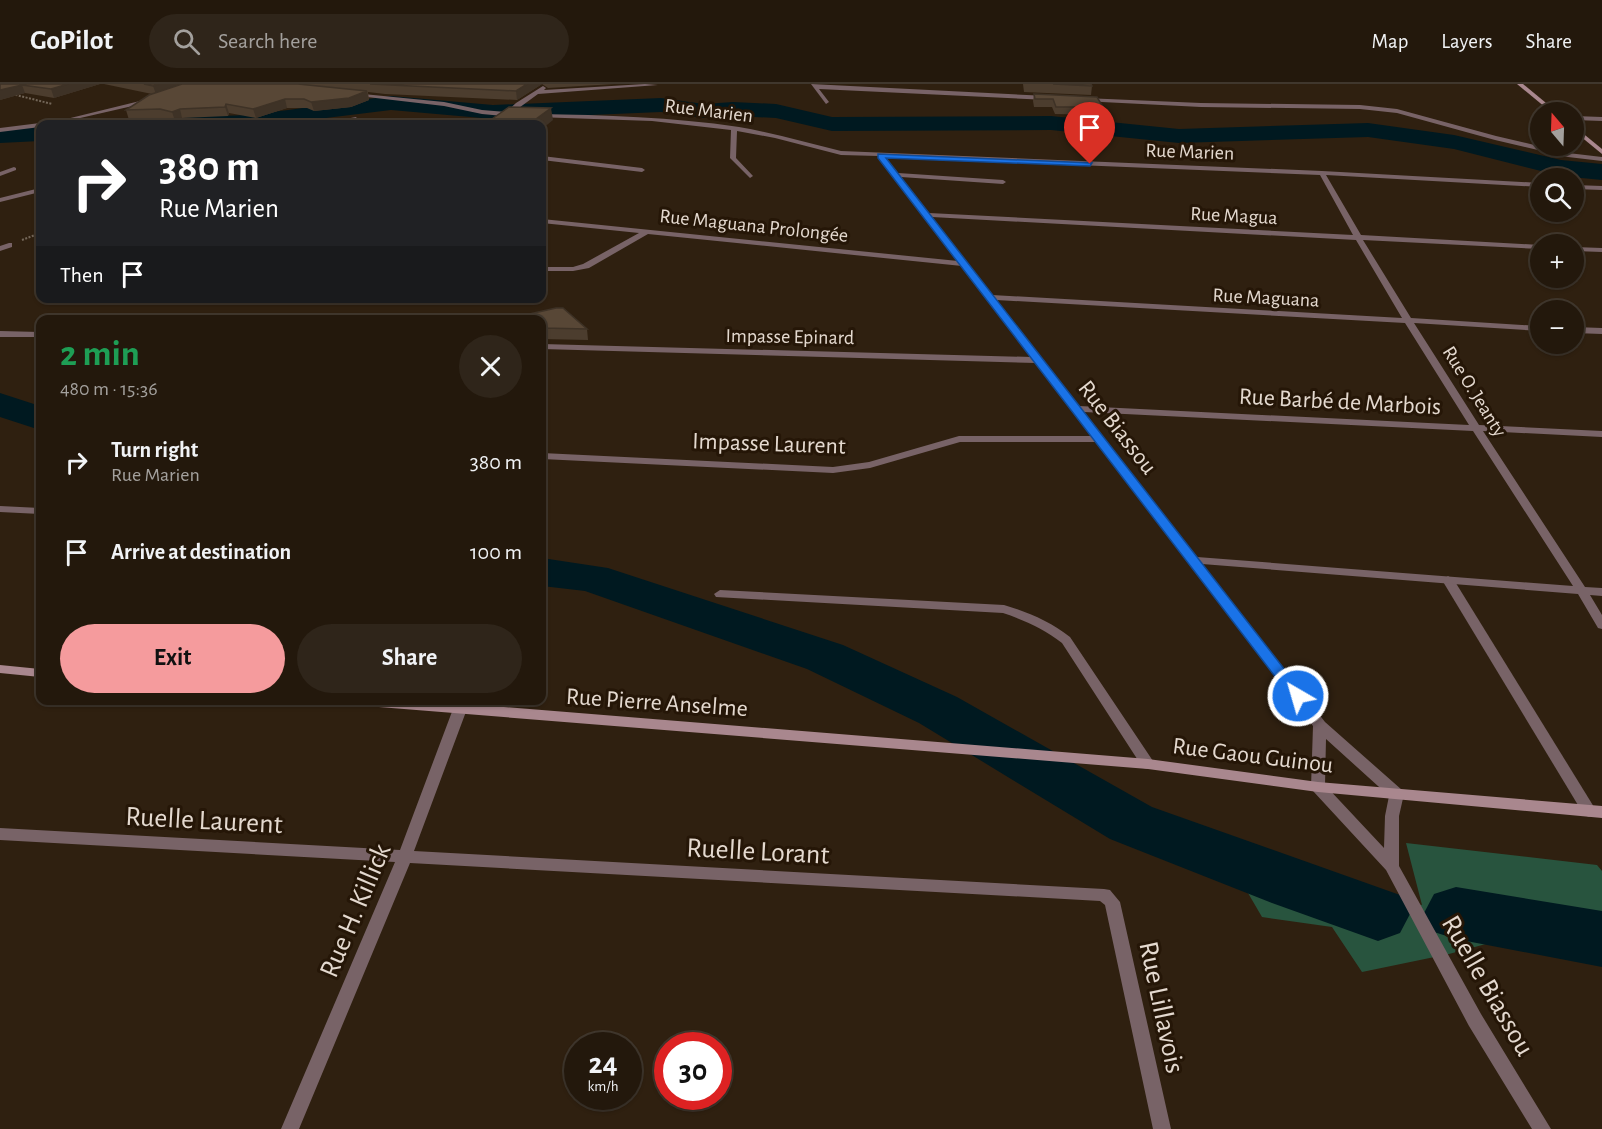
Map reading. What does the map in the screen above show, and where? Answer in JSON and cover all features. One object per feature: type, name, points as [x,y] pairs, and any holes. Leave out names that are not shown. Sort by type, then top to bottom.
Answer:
[{"type":"street","points":[[501,120],[518,104],[552,84]]},
{"type":"street","points":[[1520,84],[1542,102]]},
{"type":"street","points":[[536,92],[655,85]]},
{"type":"street","points":[[814,86],[1053,98]]},
{"type":"street","points":[[814,86],[826,102]]},
{"type":"street","points":[[349,95],[520,116]]},
{"type":"street","points":[[65,120],[156,98]]},
{"type":"street","points":[[1077,100],[1369,108],[1397,111],[1495,138],[1568,155],[1602,159]]},
{"type":"street","name":"Rue Marien","points":[[532,116],[615,117],[734,129],[767,134],[842,153],[881,156],[1322,173],[1530,184]]},
{"type":"street","points":[[1584,118],[1602,119]]},
{"type":"street","points":[[349,120],[356,119]]},
{"type":"street","points":[[0,130],[36,126]]},
{"type":"street","points":[[734,129],[733,158],[750,176]]},
{"type":"street","points":[[1584,137],[1602,152]]},
{"type":"street","name":"Rue Biassou","points":[[881,156],[1320,725],[1397,794]]},
{"type":"street","points":[[546,158],[642,170]]},
{"type":"street","points":[[0,174],[14,169]]},
{"type":"street","name":"Rue O. Jeanty","points":[[1322,173],[1358,238],[1602,625]]},
{"type":"street","points":[[896,175],[1003,182]]},
{"type":"street","points":[[1584,187],[1602,188]]},
{"type":"street","points":[[0,200],[36,191]]},
{"type":"street","name":"Rue Magua","points":[[926,215],[1530,247]]},
{"type":"street","name":"Rue Maguana Prolongée","points":[[546,221],[964,264]]},
{"type":"street","points":[[546,269],[573,269],[586,266],[648,231]]},
{"type":"street","points":[[0,249],[9,246]]},
{"type":"street","points":[[1584,249],[1602,250]]},
{"type":"street","name":"Rue Maguana","points":[[990,297],[1530,328]]},
{"type":"street","points":[[1584,330],[1602,331]]},
{"type":"street","points":[[0,334],[36,335]]},
{"type":"street","name":"Impasse Epinard","points":[[546,347],[1038,360]]},
{"type":"street","name":"Rue Barbé de Marbois","points":[[1076,409],[1602,434]]},
{"type":"street","name":"Impasse Laurent","points":[[546,456],[833,470],[870,465],[959,439],[1100,439]]},
{"type":"street","points":[[0,509],[36,511]]},
{"type":"street","points":[[1192,560],[1602,592]]},
{"type":"street","points":[[1448,580],[1596,812]]},
{"type":"street","name":"Rue Gaou Guinou","points":[[720,594],[1004,609],[1030,617],[1048,625],[1066,640],[1148,764],[1318,788],[1596,812]]},
{"type":"street","points":[[0,669],[36,673]]},
{"type":"street","name":"Rue Pierre Anselme","points":[[412,705],[1148,764]]},
{"type":"street","name":"Rue H. Killick","points":[[290,1129],[405,856],[459,709]]},
{"type":"street","points":[[1320,725],[1318,788],[1391,866]]},
{"type":"street","points":[[1391,866],[1392,816],[1397,794]]},
{"type":"street","name":"Ruelle Laurent","points":[[0,834],[405,856]]},
{"type":"street","name":"Ruelle Lorant","points":[[405,856],[1092,894],[1109,897]]},
{"type":"street","name":"Ruelle Biassou","points":[[1391,866],[1475,1020],[1542,1129]]},
{"type":"street","name":"Rue Lillavois","points":[[1109,897],[1112,902],[1162,1129]]},
{"type":"path","points":[[10,94],[52,104]]},
{"type":"green space","points":[[1406,843],[1597,865],[1602,871],[1602,952],[1519,935],[1449,954],[1362,972],[1332,927],[1262,917],[1241,881],[1422,905]]},
{"type":"building","points":[[0,84],[68,84],[51,89],[22,85],[0,90]]},
{"type":"building","points":[[182,84],[298,84],[367,91],[349,98],[311,102],[304,99],[285,99],[253,109],[226,104],[225,107],[180,109],[172,112],[160,109],[126,110],[149,95]]},
{"type":"building","points":[[370,84],[527,84],[516,91]]},
{"type":"building","points":[[1053,84],[1091,84],[1092,86]]},
{"type":"building","points":[[1034,94],[1097,97],[1103,107],[1056,107],[1053,99],[1035,99]]},
{"type":"building","points":[[509,107],[551,108],[534,120],[491,120]]},
{"type":"building","points":[[563,308],[587,329],[546,328],[546,315],[525,315]]},
{"type":"waterway","points":[[258,120],[391,103],[493,112],[661,105],[704,111],[733,109],[776,111],[832,124],[1051,123],[1179,136],[1368,130],[1454,142],[1561,168],[1602,172]]},
{"type":"waterway","points":[[0,136],[36,134]]},
{"type":"waterway","points":[[0,404],[36,418]]},
{"type":"waterway","points":[[546,572],[592,578],[825,657],[938,710],[1131,823],[1294,885],[1378,914]]},
{"type":"waterway","points":[[1456,913],[1602,939]]},
{"type":"route","points":[[1090,164],[881,156],[1298,696]]}]
